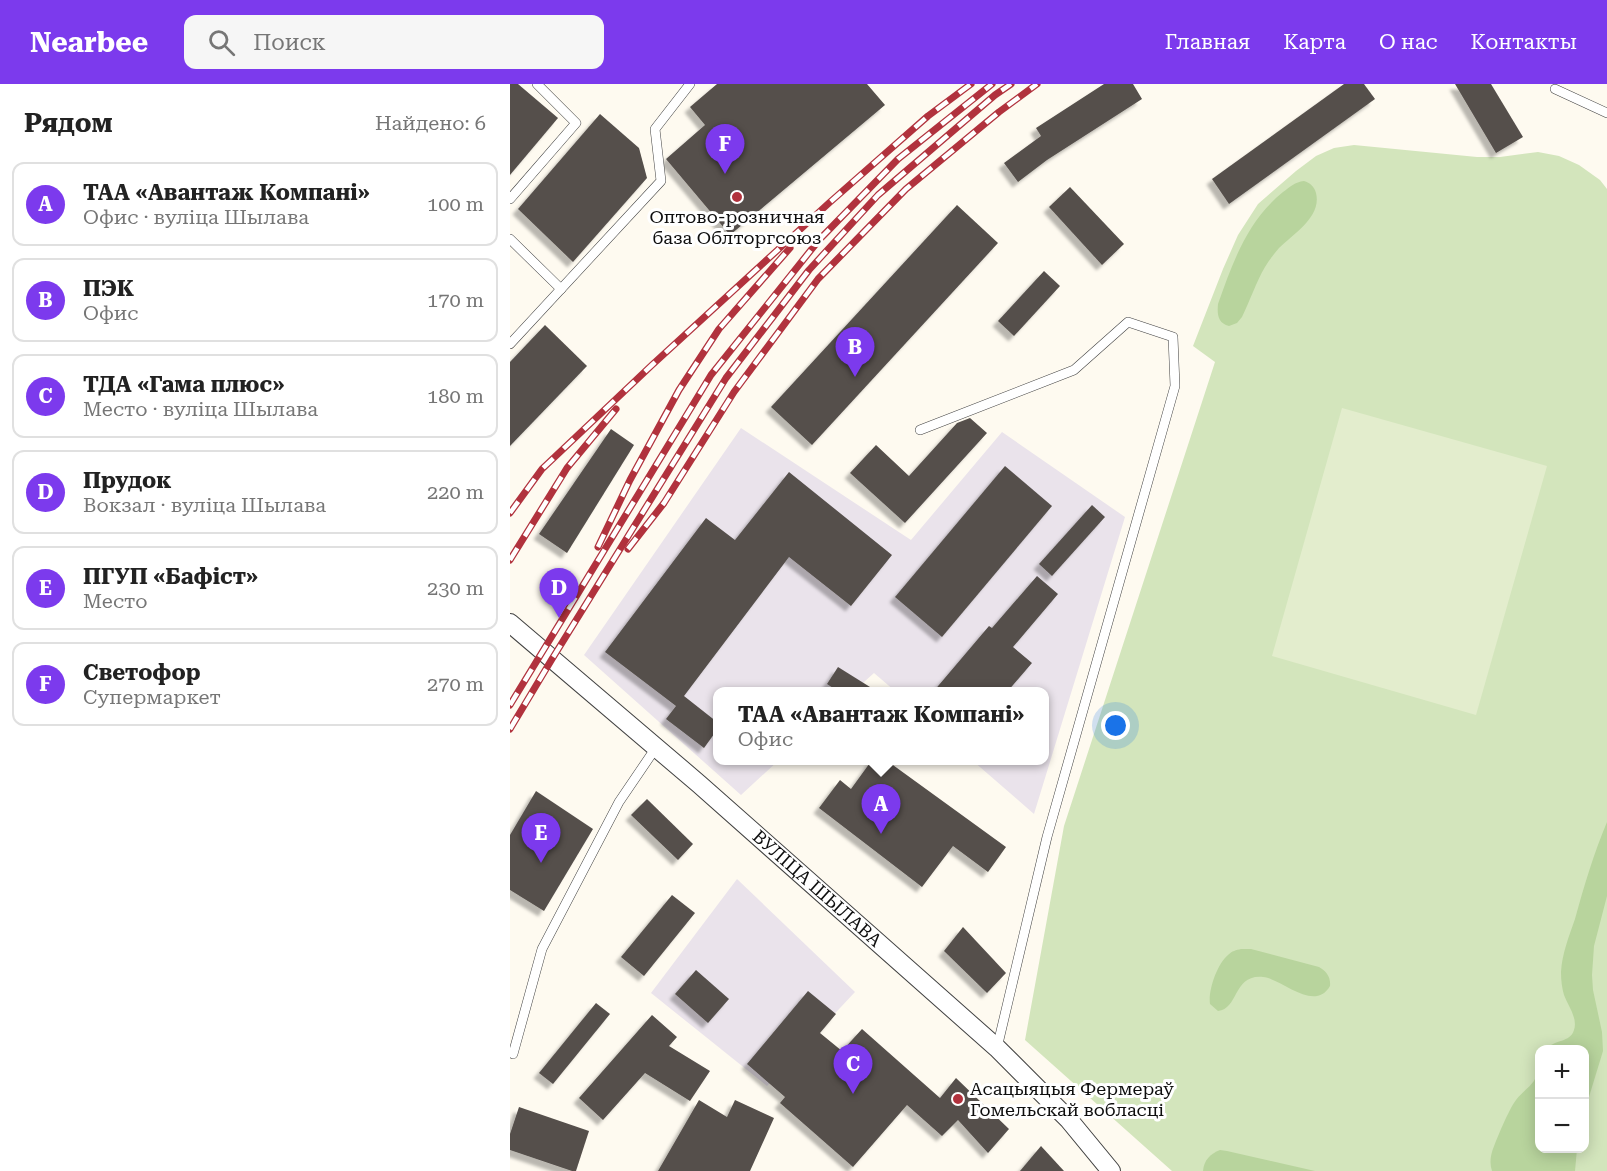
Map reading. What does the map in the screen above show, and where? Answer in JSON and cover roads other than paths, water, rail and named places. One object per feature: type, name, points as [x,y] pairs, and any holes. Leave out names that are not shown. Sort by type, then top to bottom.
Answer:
[{"type":"street","name":"ВУЛІЦА ШЫЛАВА","points":[[510,623],[708,792],[997,1048],[1070,1120],[1111,1171]]},
{"type":"lane","points":[[510,199],[576,123],[537,84]]},
{"type":"lane","points":[[510,344],[661,181],[654,129],[690,84]]},
{"type":"lane","points":[[1555,89],[1607,113]]},
{"type":"lane","points":[[510,239],[561,289]]},
{"type":"lane","points":[[920,430],[1074,370],[1128,322],[1173,337],[1175,386],[1047,837],[997,1048]]},
{"type":"lane","points":[[513,1054],[542,949],[619,802],[656,748]]},
{"type":"railway","points":[[510,513],[542,469],[652,365],[829,203],[928,116],[971,84]]},
{"type":"railway","points":[[510,705],[711,375],[819,240],[898,159],[992,84]]},
{"type":"railway","points":[[510,729],[726,378],[809,270],[878,195],[995,95],[1011,84]]},
{"type":"railway","points":[[628,549],[664,503],[734,392],[818,279],[906,189],[999,112],[1037,84]]},
{"type":"railway","points":[[598,547],[630,480],[679,390],[719,329],[790,248]]},
{"type":"railway","points":[[510,560],[567,468],[616,409]]},
{"type":"place","name":"Светофор","points":[[725,174]]},
{"type":"place","name":"Оптово-розничная база Облторгсоюз","points":[[737,197]]},
{"type":"place","name":"ПЭК","points":[[855,377]]},
{"type":"place","name":"Прудок","points":[[559,618]]},
{"type":"place","name":"ТАА «Авантаж Компані»","points":[[881,834]]},
{"type":"place","name":"ПГУП «Бафіст»","points":[[541,863]]},
{"type":"place","name":"ТДА «Гама плюс»","points":[[853,1094]]},
{"type":"place","name":"Асацыяцыя Фермераў Гомельскай вобласці","points":[[958,1099]]}]
